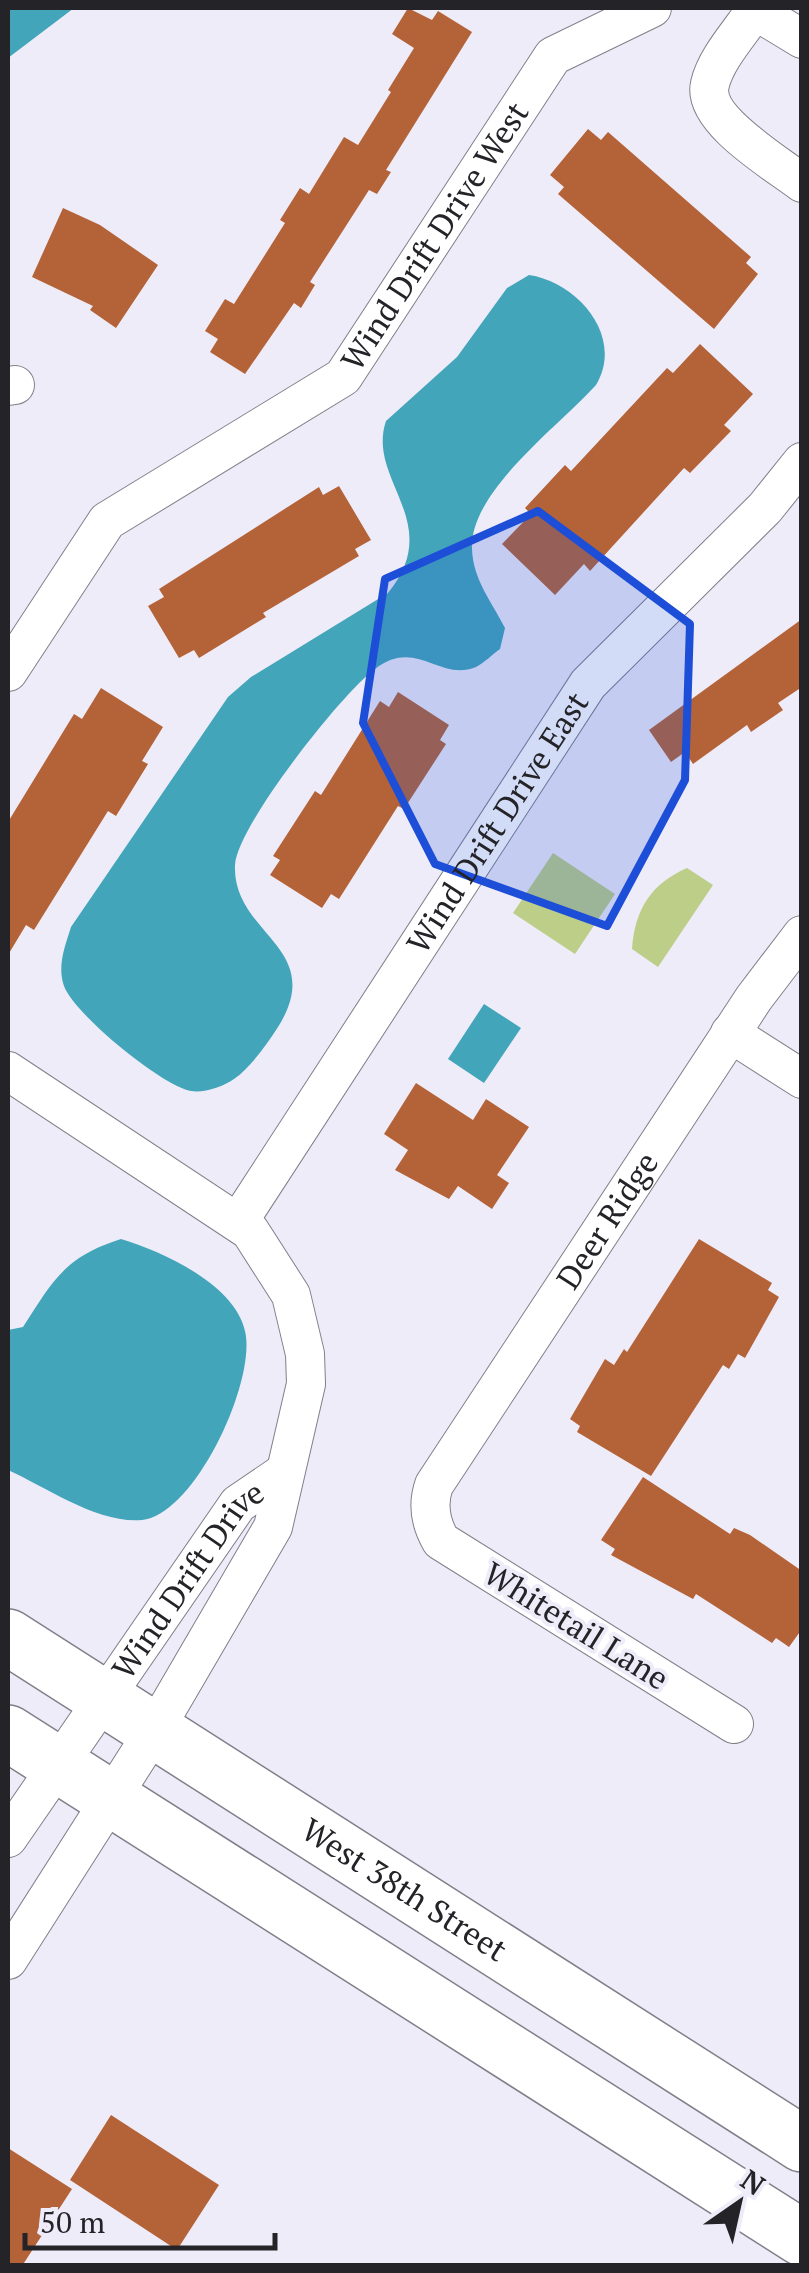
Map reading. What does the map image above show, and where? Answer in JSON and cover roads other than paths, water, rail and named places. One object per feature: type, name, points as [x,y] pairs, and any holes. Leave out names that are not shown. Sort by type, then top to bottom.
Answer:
[{"type":"main road","name":"West 38th Street","points":[[8,1638],[802,2144]]},
{"type":"main road","points":[[8,1733],[802,2238]]},
{"type":"street","name":"Wind Drift Drive West","points":[[8,672],[107,520],[343,376],[553,56],[652,8]]},
{"type":"street","points":[[802,39],[753,8],[714,73],[708,100],[718,118],[802,183]]},
{"type":"street","name":"Wind Drift Drive East","points":[[239,1221],[588,684],[765,508],[802,462]]},
{"type":"street","name":"Deer Ridge","points":[[432,1516],[434,1485],[730,1033],[802,935]]},
{"type":"street","points":[[730,1033],[802,1078]]},
{"type":"street","points":[[8,1071],[239,1221]]},
{"type":"street","name":"Wind Drift Drive","points":[[8,1960],[154,1732],[272,1527],[282,1474],[302,1415],[305,1354],[283,1280],[239,1221]]},
{"type":"street","name":"Wind Drift Drive","points":[[8,1838],[238,1504],[282,1474]]},
{"type":"street","name":"Whitetail Lane","points":[[432,1516],[441,1541],[734,1724]]},
{"type":"water","points":[[8,8],[74,8],[8,58]]},
{"type":"water","points":[[529,275],[564,288],[579,300],[591,314],[605,348],[596,385],[500,483],[475,527],[472,549],[476,571],[505,628],[500,649],[476,667],[463,670],[415,658],[390,660],[339,704],[293,761],[253,821],[235,865],[238,889],[247,909],[286,959],[292,978],[290,1000],[269,1041],[234,1079],[202,1091],[178,1086],[120,1047],[71,998],[61,971],[71,927],[228,697],[251,677],[388,593],[404,568],[409,544],[408,523],[386,463],[386,421],[457,357],[507,288]]},
{"type":"water","points":[[484,1004],[521,1028],[484,1083],[448,1059]]},
{"type":"water","points":[[121,1239],[175,1261],[212,1284],[227,1298],[245,1331],[241,1380],[218,1442],[182,1495],[162,1512],[142,1520],[125,1520],[90,1510],[8,1470],[8,1330],[23,1327],[53,1283],[74,1262]]}]
